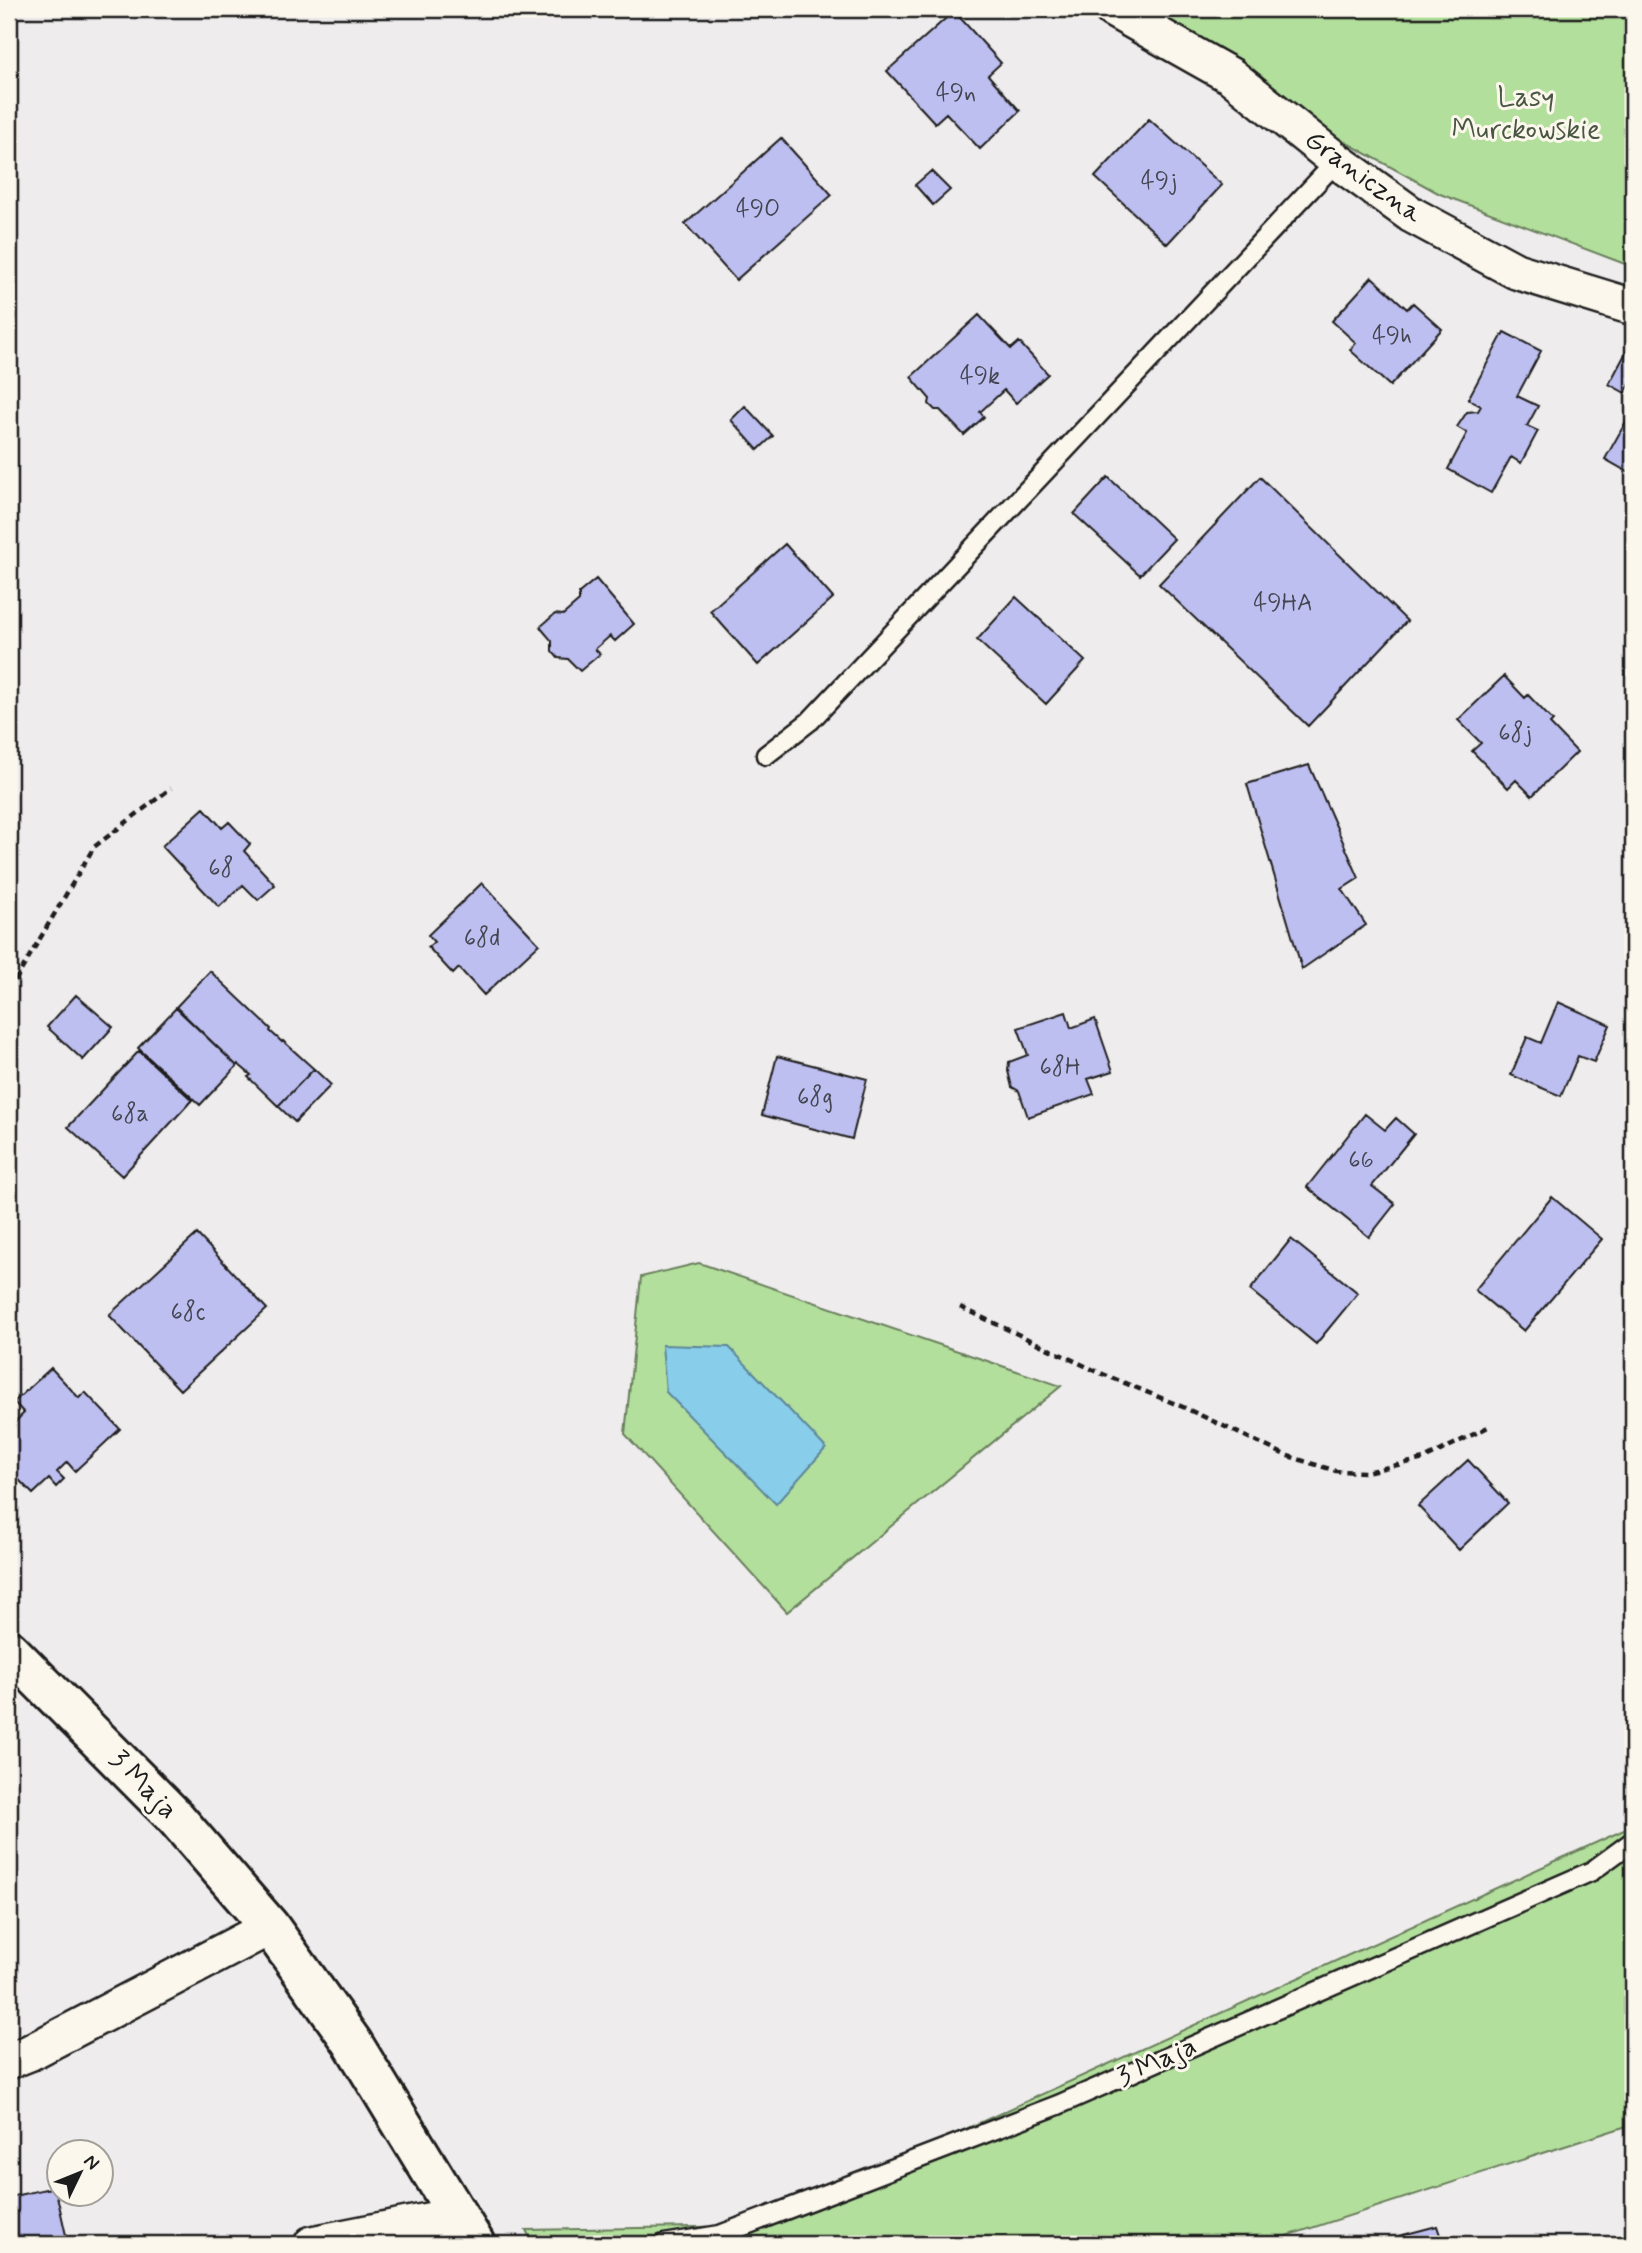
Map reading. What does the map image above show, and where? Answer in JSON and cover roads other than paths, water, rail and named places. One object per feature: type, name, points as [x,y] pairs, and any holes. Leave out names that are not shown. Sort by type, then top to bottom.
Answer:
[{"type":"street","name":"Graniczna","points":[[1112,9],[1231,76],[1338,161],[1412,215],[1516,271],[1633,307]]},
{"type":"street","name":"3 Maja","points":[[9,1650],[175,1817],[270,1927],[352,2042],[467,2229],[312,2244]]},
{"type":"street","points":[[9,2061],[270,1927]]},
{"type":"lane","points":[[766,755],[810,721],[1338,161]]},
{"type":"lane","name":"3 Maja","points":[[664,2244],[720,2235],[1058,2105],[1591,1871],[1633,1842]]},
{"type":"water","points":[[662,1345],[729,1347],[826,1448],[776,1504],[666,1392]]},
{"type":"park label","name":"Lasy Murckowskie","points":[[1526,114]]}]
